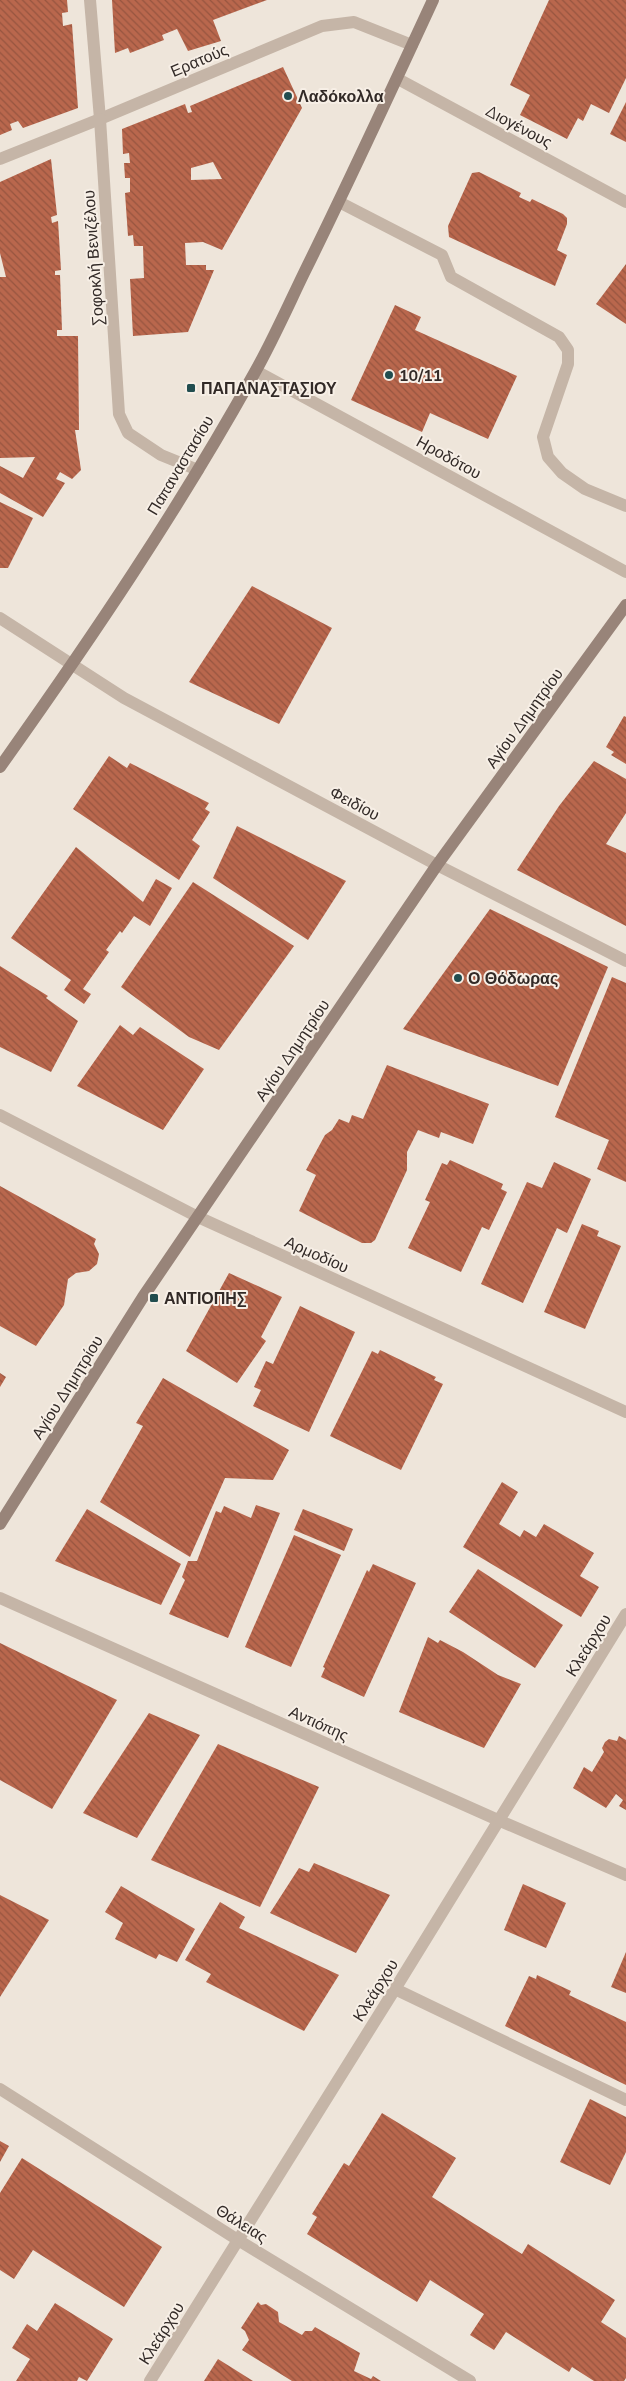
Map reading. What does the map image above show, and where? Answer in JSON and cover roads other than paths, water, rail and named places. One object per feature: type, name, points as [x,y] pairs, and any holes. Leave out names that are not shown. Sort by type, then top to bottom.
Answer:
[{"type":"main road","name":"Παπαναστασίου","points":[[0,767],[72,666],[198,470],[256,371],[398,79],[433,0]]},
{"type":"main road","name":"Αγίου Δημητρίου","points":[[0,1524],[143,1297],[437,865],[626,606]]},
{"type":"street","name":"Σοφοκλή Βενιζέλου","points":[[90,0],[100,119],[119,414],[128,434],[161,455],[198,470]]},
{"type":"street","name":"Ερατούς","points":[[0,159],[322,26],[354,22],[412,46]]},
{"type":"street","name":"Διογένους","points":[[398,79],[626,202]]},
{"type":"street","points":[[339,202],[442,255],[451,277],[559,337],[568,350],[568,364],[543,437],[548,457],[562,473],[585,488],[626,506]]},
{"type":"street","name":"Ηροδότου","points":[[256,371],[626,572]]},
{"type":"street","name":"Φειδίου","points":[[0,618],[124,698],[437,865],[626,961]]},
{"type":"street","name":"Αρμοδίου","points":[[0,1115],[198,1217],[626,1412]]},
{"type":"street","name":"Αντιόπης","points":[[0,1598],[626,1875]]},
{"type":"street","name":"Κλεάρχου","points":[[150,2381],[396,1989],[626,1614]]},
{"type":"street","points":[[396,1989],[626,2100]]},
{"type":"street","name":"Θάλειας","points":[[0,2089],[238,2240],[470,2381]]},
{"type":"place","name":"Λαδόκολλα","points":[[288,96]]},
{"type":"place","name":"10/11","points":[[389,375]]},
{"type":"place","name":"ΠΑΠΑΝΑΣΤΑΣΙΟΥ","points":[[191,388]]},
{"type":"place","name":"Ο Θόδωρας","points":[[458,978]]},
{"type":"place","name":"ΑΝΤΙΟΠΗΣ","points":[[154,1298]]}]
